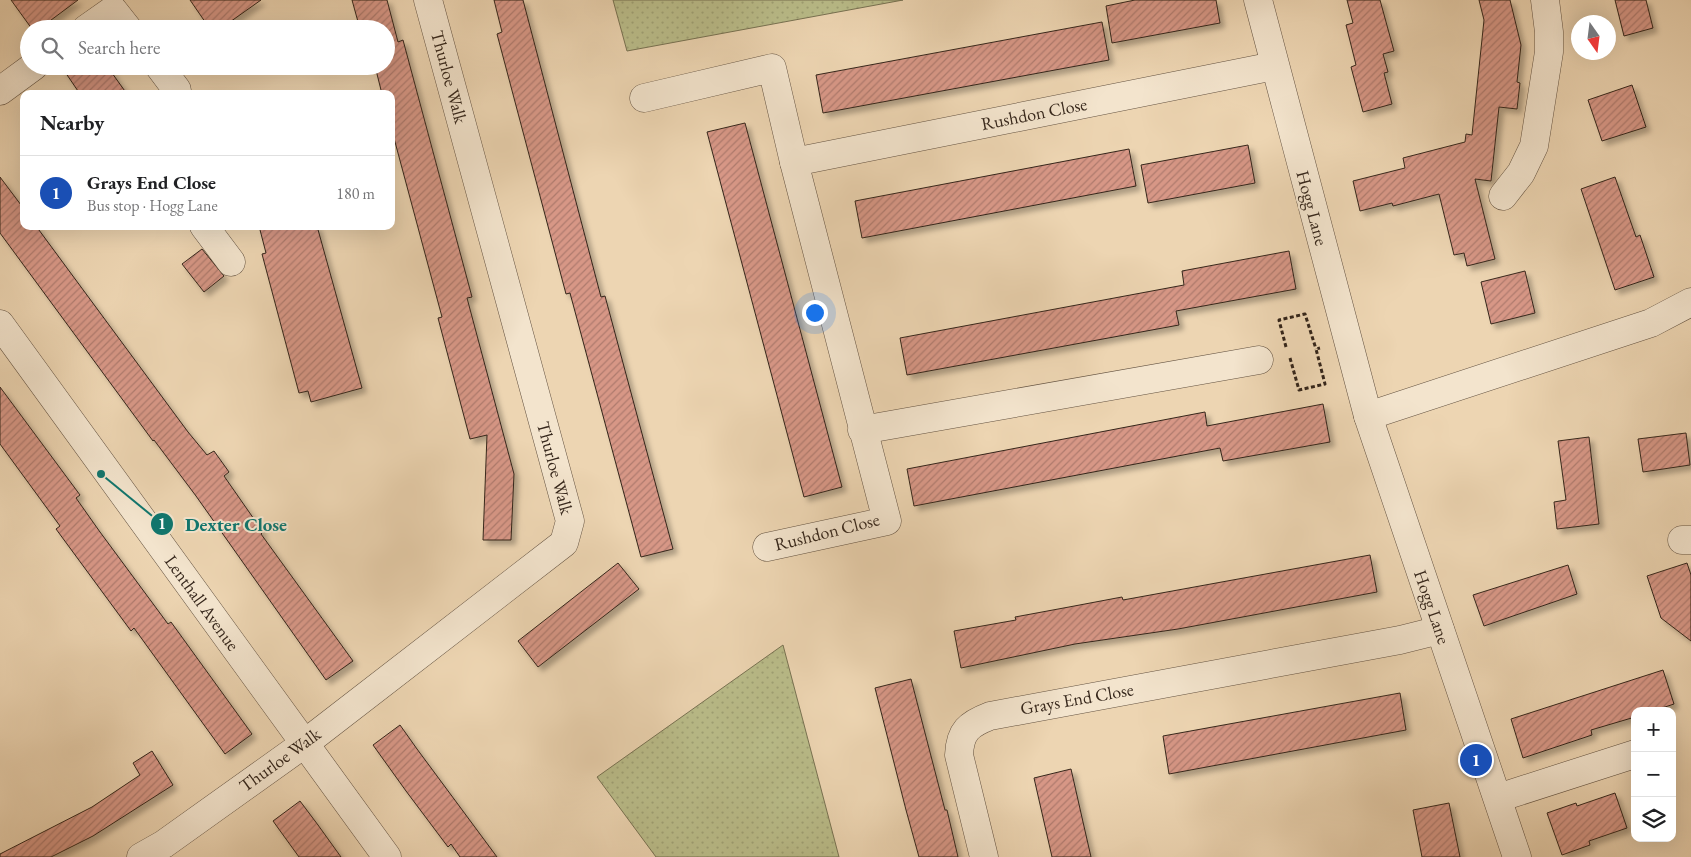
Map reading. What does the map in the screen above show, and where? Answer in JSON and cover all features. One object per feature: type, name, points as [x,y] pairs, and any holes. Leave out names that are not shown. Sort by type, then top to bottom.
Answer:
[{"type":"street","name":"Thurloe Walk","points":[[141,857],[164,844],[304,744],[564,543],[570,521],[428,0]]},
{"type":"street","name":"Hogg Lane","points":[[1258,0],[1368,416],[1518,857]]},
{"type":"street","points":[[1503,196],[1521,173],[1534,146],[1549,52],[1550,32],[1544,0]]},
{"type":"street","points":[[103,20],[116,13]]},
{"type":"street","name":"Rushdon Close","points":[[794,162],[1274,66]]},
{"type":"street","name":"Rushdon Close","points":[[644,98],[772,68],[862,430],[887,521],[767,546]]},
{"type":"street","points":[[0,91],[22,75]]},
{"type":"street","points":[[207,230],[231,262]]},
{"type":"street","points":[[1368,416],[1679,314],[1691,302]]},
{"type":"street","name":"Lenthall Avenue","points":[[4,337],[387,857]]},
{"type":"street","points":[[862,430],[1259,360]]},
{"type":"street","name":"Grays End Close","points":[[984,857],[959,755],[960,741],[967,728],[976,721],[990,716],[1400,640],[1440,630]]},
{"type":"street","points":[[1498,798],[1631,755]]},
{"type":"path","points":[[1306,314],[1316,349],[1326,384],[1299,390],[1279,320],[1306,314]]},
{"type":"path","points":[[1316,349],[1347,341]]},
{"type":"green space","points":[[613,0],[903,0],[627,51]]},
{"type":"green space","points":[[783,645],[839,857],[656,857],[597,777]]},
{"type":"building","points":[[11,0],[78,0],[51,20],[25,20]]},
{"type":"building","points":[[190,0],[261,0],[233,20],[204,20]]},
{"type":"building","points":[[352,0],[387,0],[392,20],[358,20]]},
{"type":"building","points":[[494,0],[523,0],[601,297],[605,296],[673,549],[641,557],[570,293],[566,294],[497,34],[502,32]]},
{"type":"building","points":[[1135,0],[1216,0],[1220,23],[1112,43],[1106,6]]},
{"type":"building","points":[[1347,0],[1380,0],[1394,51],[1383,54],[1388,72],[1384,73],[1392,104],[1363,112],[1351,67],[1356,65],[1346,25],[1353,23]]},
{"type":"building","points":[[1479,0],[1510,0],[1521,45],[1517,82],[1520,83],[1517,109],[1499,107],[1491,181],[1475,179],[1495,259],[1467,266],[1464,253],[1454,255],[1439,194],[1393,206],[1392,203],[1360,211],[1353,181],[1405,168],[1403,158],[1465,142],[1466,134],[1472,135],[1484,20]]},
{"type":"building","points":[[1615,0],[1646,0],[1653,28],[1624,36]]},
{"type":"building","points":[[1102,22],[1109,60],[823,113],[816,75]]},
{"type":"building","points":[[395,31],[398,42],[403,40],[472,297],[467,298],[514,474],[511,540],[483,540],[487,435],[470,439],[438,318],[442,317],[395,142],[395,90],[381,90],[377,75],[395,75]]},
{"type":"building","points":[[67,75],[113,75],[124,90],[77,90]]},
{"type":"building","points":[[1632,85],[1646,127],[1602,141],[1588,100]]},
{"type":"building","points":[[745,123],[842,487],[804,497],[707,132]]},
{"type":"building","points":[[1248,145],[1255,183],[1148,203],[1141,165]]},
{"type":"building","points":[[1129,149],[1136,186],[862,238],[855,201]]},
{"type":"building","points":[[0,177],[20,204],[20,230],[39,230],[188,432],[207,455],[214,451],[229,472],[224,476],[263,532],[261,534],[353,661],[326,680],[196,496],[153,441],[0,233]]},
{"type":"building","points":[[1615,177],[1636,237],[1640,235],[1654,277],[1615,290],[1581,189]]},
{"type":"building","points":[[260,230],[318,230],[362,388],[311,402],[308,391],[299,393],[262,254],[266,253]]},
{"type":"building","points":[[202,249],[224,276],[204,292],[182,264]]},
{"type":"building","points":[[1289,251],[1296,289],[1176,311],[1179,325],[907,375],[900,338],[1184,285],[1182,271]]},
{"type":"building","points":[[1525,271],[1535,313],[1491,324],[1481,282]]},
{"type":"building","points":[[0,387],[80,495],[76,498],[100,532],[168,624],[171,622],[252,734],[225,754],[134,628],[131,631],[56,529],[60,526],[0,444]]},
{"type":"building","points":[[1323,404],[1330,442],[1223,461],[1220,448],[914,506],[907,469],[1205,412],[1207,426]]},
{"type":"building","points":[[1686,433],[1690,465],[1643,472],[1638,439]]},
{"type":"building","points":[[1589,437],[1599,524],[1557,529],[1554,502],[1566,500],[1558,441]]},
{"type":"building","points":[[1370,555],[1377,592],[1178,629],[1075,644],[961,668],[954,631],[1016,620],[1015,617],[1122,597],[1123,600]]},
{"type":"building","points":[[618,563],[639,589],[538,667],[518,641]]},
{"type":"building","points":[[1687,563],[1691,575],[1691,641],[1661,618],[1647,576]]},
{"type":"building","points":[[1568,565],[1577,594],[1484,626],[1473,595]]},
{"type":"building","points":[[1663,670],[1674,704],[1665,707],[1631,707],[1631,718],[1591,730],[1592,735],[1523,758],[1511,719]]},
{"type":"building","points":[[911,679],[958,857],[919,857],[906,810],[875,688]]},
{"type":"building","points":[[1400,693],[1406,730],[1169,774],[1163,736]]},
{"type":"building","points":[[400,725],[497,857],[460,857],[451,844],[448,847],[406,791],[373,745]]},
{"type":"building","points":[[152,751],[173,785],[93,836],[51,857],[0,857],[0,854],[92,807],[140,775],[133,763]]},
{"type":"building","points":[[1071,769],[1091,857],[1052,857],[1034,778]]},
{"type":"building","points":[[1615,793],[1627,828],[1589,841],[1590,845],[1562,855],[1547,813],[1576,803],[1577,806]]},
{"type":"building","points":[[300,801],[341,857],[299,857],[273,821]]},
{"type":"building","points":[[1449,803],[1460,857],[1422,857],[1413,810]]},
{"type":"place","name":"Dexter Close","points":[[101,474]]},
{"type":"place","name":"Grays End Close","points":[[1476,760]]}]
